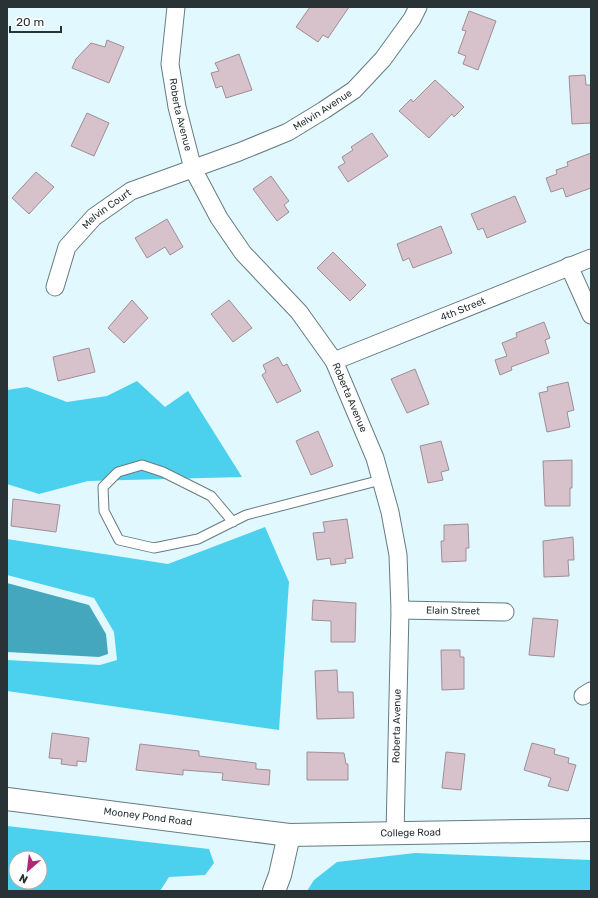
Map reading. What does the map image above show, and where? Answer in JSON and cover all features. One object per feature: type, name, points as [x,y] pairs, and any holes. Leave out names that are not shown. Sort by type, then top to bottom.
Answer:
[{"type":"street","name":"Roberta Avenue","points":[[176,7],[170,64],[177,107],[193,169],[219,218],[243,253],[299,312],[334,361],[375,458],[381,480],[398,555],[400,610],[395,834]]},
{"type":"street","name":"Melvin Avenue","points":[[193,169],[288,132],[354,90],[383,59],[412,19],[418,7]]},
{"type":"street","name":"Melvin Court","points":[[55,287],[67,247],[94,217],[130,191],[193,169]]},
{"type":"street","name":"4th Street","points":[[334,361],[591,258]]},
{"type":"street","points":[[569,266],[591,316]]},
{"type":"street","name":"Elain Street","points":[[400,610],[505,612]]},
{"type":"street","name":"Mooney Pond Road","points":[[7,799],[289,835]]},
{"type":"street","name":"College Road","points":[[289,835],[591,830]]},
{"type":"street","points":[[274,891],[280,875],[289,835]]},
{"type":"lane","points":[[233,522],[211,496],[163,472],[142,465],[118,472],[103,487],[104,511],[119,540],[154,548],[198,539],[233,522],[246,515],[381,480]]},
{"type":"shaded area","points":[[137,381],[165,407],[188,391],[242,477],[88,481],[39,494],[7,484],[7,390],[27,387],[67,402],[107,396]]},
{"type":"shaded area","points":[[265,527],[289,582],[279,730],[7,691],[7,660],[100,665],[117,660],[114,632],[94,598],[7,575],[7,539],[168,564]]},
{"type":"shaded area","points":[[7,583],[89,605],[106,634],[108,654],[99,657],[7,652]]},
{"type":"shaded area","points":[[7,826],[209,849],[214,863],[205,875],[169,877],[160,891],[7,891]]},
{"type":"shaded area","points":[[415,853],[591,860],[591,891],[307,891],[314,880],[337,862]]},
{"type":"building","points":[[310,7],[349,7],[328,38],[323,35],[318,42],[296,27]]},
{"type":"building","points":[[469,11],[496,21],[478,70],[463,64],[466,56],[458,53],[466,31],[462,30]]},
{"type":"building","points":[[107,40],[124,47],[109,83],[72,68],[76,59],[91,43],[105,47]]},
{"type":"building","points":[[239,54],[252,90],[226,98],[222,86],[216,88],[211,73],[219,71],[215,63]]},
{"type":"building","points":[[585,75],[586,85],[591,85],[591,123],[572,124],[569,76]]},
{"type":"building","points":[[435,80],[464,107],[454,117],[452,114],[429,138],[399,111],[411,99],[413,102]]},
{"type":"building","points":[[87,113],[109,123],[94,156],[71,146]]},
{"type":"building","points":[[372,133],[388,156],[348,182],[338,167],[345,163],[342,157],[353,150],[351,147]]},
{"type":"building","points":[[591,153],[591,188],[566,197],[563,188],[551,192],[546,178],[557,174],[556,170],[568,166],[567,162]]},
{"type":"building","points":[[36,172],[54,187],[29,214],[12,198]]},
{"type":"building","points":[[271,176],[289,201],[284,205],[289,212],[277,221],[253,189]]},
{"type":"building","points":[[515,196],[526,222],[487,238],[483,228],[478,230],[471,214]]},
{"type":"building","points":[[167,219],[183,247],[170,255],[165,247],[147,258],[135,238]]},
{"type":"building","points":[[441,226],[452,253],[413,268],[409,258],[403,261],[397,244]]},
{"type":"building","points":[[333,252],[366,285],[350,301],[317,268]]},
{"type":"building","points":[[132,300],[148,318],[124,343],[108,328]]},
{"type":"building","points":[[229,300],[252,328],[233,342],[211,314]]},
{"type":"building","points":[[544,322],[550,338],[545,340],[549,353],[511,367],[512,370],[500,375],[495,360],[507,356],[502,343],[517,337],[516,333]]},
{"type":"building","points":[[89,348],[95,372],[58,381],[53,357]]},
{"type":"building","points":[[278,357],[283,366],[287,364],[301,391],[277,403],[262,375],[266,372],[263,365]]},
{"type":"building","points":[[415,369],[429,404],[407,413],[391,379]]},
{"type":"building","points":[[568,382],[574,410],[567,412],[570,427],[547,432],[539,393],[548,391],[547,387]]},
{"type":"building","points":[[318,431],[333,466],[311,475],[296,441]]},
{"type":"building","points":[[441,441],[449,470],[441,472],[443,480],[428,483],[420,446]]},
{"type":"building","points":[[572,460],[572,488],[570,488],[570,506],[545,506],[543,461]]},
{"type":"building","points":[[13,499],[60,505],[56,532],[11,526]]},
{"type":"building","points":[[347,519],[353,558],[345,559],[346,563],[331,565],[330,558],[317,560],[313,533],[325,532],[323,522]]},
{"type":"building","points":[[468,524],[469,548],[466,548],[466,561],[442,562],[441,541],[444,541],[444,525]]},
{"type":"building","points":[[573,537],[574,560],[568,560],[569,576],[544,577],[543,541]]},
{"type":"building","points":[[313,600],[356,603],[355,642],[331,642],[331,621],[312,620]]},
{"type":"building","points":[[533,618],[558,620],[554,657],[529,655]]},
{"type":"building","points":[[441,650],[460,650],[460,657],[464,657],[464,689],[442,690]]},
{"type":"building","points":[[337,670],[338,692],[353,692],[354,718],[317,719],[315,671]]},
{"type":"building","points":[[52,733],[89,738],[86,762],[77,761],[77,766],[61,764],[62,759],[49,758]]},
{"type":"building","points":[[532,743],[555,749],[554,754],[569,758],[568,763],[576,765],[568,791],[548,786],[551,778],[524,770]]},
{"type":"building","points":[[140,744],[199,751],[199,756],[256,763],[256,769],[270,770],[269,785],[222,780],[223,773],[183,770],[183,775],[136,770]]},
{"type":"building","points":[[307,752],[344,753],[346,764],[348,764],[348,780],[307,780]]},
{"type":"building","points":[[446,752],[465,754],[461,790],[442,788]]}]
